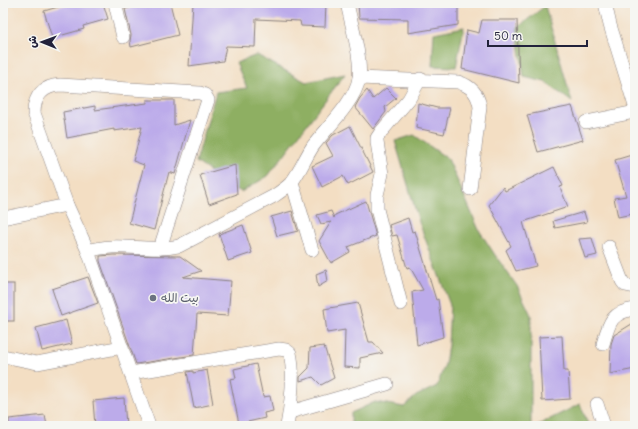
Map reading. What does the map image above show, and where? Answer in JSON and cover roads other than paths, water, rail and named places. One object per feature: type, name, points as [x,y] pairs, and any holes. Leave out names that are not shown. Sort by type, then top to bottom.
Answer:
[{"type":"street","points":[[115,3],[123,37]]},
{"type":"street","points":[[88,251],[106,247],[160,248],[184,244],[274,196],[292,182],[313,146],[352,97],[358,84],[359,60],[347,3]]},
{"type":"street","points":[[605,3],[632,101],[635,106]]},
{"type":"street","points":[[359,78],[420,79],[458,82],[470,88],[479,100],[479,114],[470,189]]},
{"type":"street","points":[[402,304],[377,210],[377,195],[382,174],[377,142],[381,132],[409,99],[420,79]]},
{"type":"street","points":[[149,426],[88,251],[67,205],[34,113],[36,99],[46,88],[53,85],[60,85],[203,93],[207,97],[207,103],[160,248]]},
{"type":"street","points":[[586,122],[635,112]]},
{"type":"street","points":[[292,182],[312,250]]},
{"type":"street","points":[[3,218],[67,205]]},
{"type":"street","points":[[609,247],[622,281],[626,285],[635,287]]},
{"type":"street","points":[[603,344],[611,320],[623,312],[635,309]]},
{"type":"street","points":[[3,356],[37,363],[122,347]]},
{"type":"street","points":[[131,373],[286,350],[290,353],[292,362],[290,412],[287,426]]},
{"type":"street","points":[[290,412],[387,384]]},
{"type":"street","points":[[597,404],[604,426]]},
{"type":"place","name":"بيت الله","points":[[153,298]]}]
